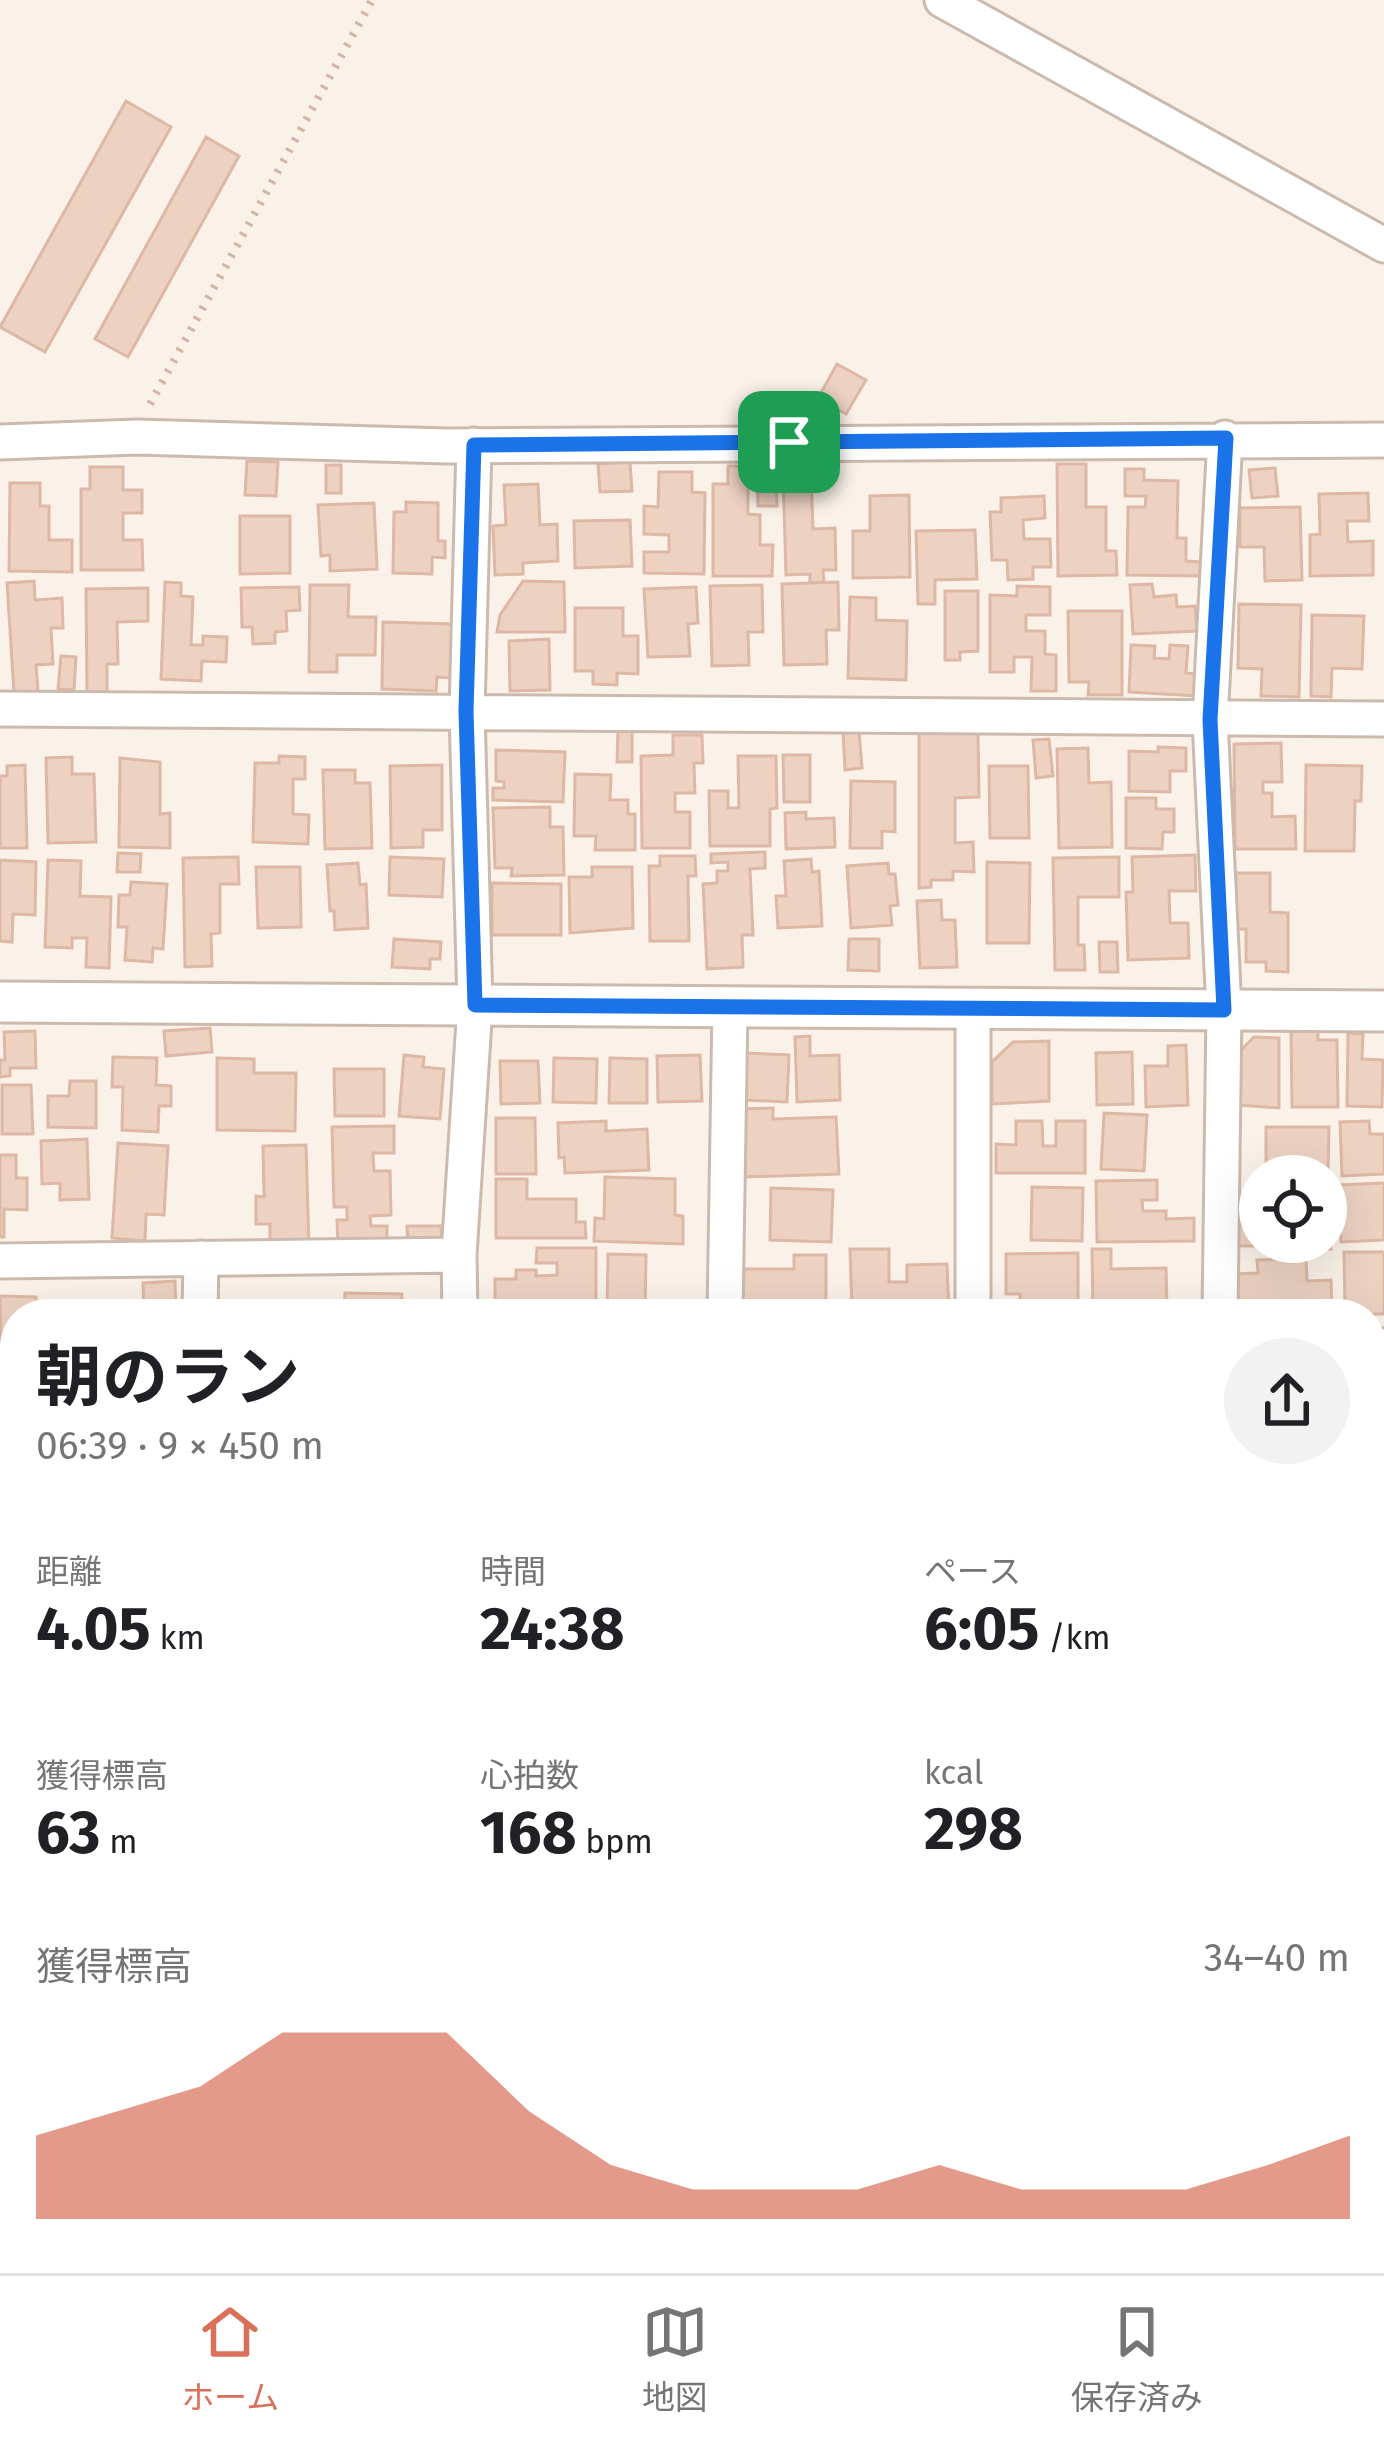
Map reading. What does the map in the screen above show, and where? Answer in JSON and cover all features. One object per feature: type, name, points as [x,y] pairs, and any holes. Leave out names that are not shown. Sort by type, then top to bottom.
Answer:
[{"type":"street","points":[[942,0],[1384,245]]},
{"type":"street","points":[[0,442],[137,437],[474,445],[1384,440]]},
{"type":"street","points":[[1220,1299],[1224,1010],[1210,720],[1226,438]]},
{"type":"street","points":[[460,1299],[475,1005],[466,711],[474,445]]},
{"type":"street","points":[[0,710],[1384,719]]},
{"type":"street","points":[[0,1002],[1384,1011]]},
{"type":"street","points":[[725,1299],[730,1007]]},
{"type":"street","points":[[973,1009],[973,1299]]},
{"type":"street","points":[[0,1261],[459,1255]]},
{"type":"street","points":[[200,1299],[201,1258]]},
{"type":"path","points":[[137,437],[152,399],[372,0]]},
{"type":"building","points":[[126,101],[171,127],[45,352],[0,327]]},
{"type":"building","points":[[206,137],[239,156],[128,357],[95,339]]},
{"type":"building","points":[[837,364],[866,380],[846,414],[818,398]]},
{"type":"building","points":[[247,461],[278,462],[276,496],[245,495]]},
{"type":"building","points":[[630,462],[632,491],[600,492],[598,464]]},
{"type":"building","points":[[1057,464],[1086,464],[1086,507],[1106,507],[1106,551],[1116,551],[1117,575],[1058,576]]},
{"type":"building","points":[[326,465],[341,465],[341,493],[326,493]]},
{"type":"building","points":[[728,466],[748,466],[748,514],[760,515],[760,545],[773,545],[772,576],[713,576],[713,484],[728,484]]},
{"type":"building","points":[[90,467],[123,467],[123,490],[142,490],[142,513],[123,513],[123,540],[142,540],[143,570],[81,570],[81,489],[90,489]]},
{"type":"building","points":[[757,468],[776,468],[777,506],[758,506]]},
{"type":"building","points":[[1275,468],[1278,496],[1252,498],[1249,470]]},
{"type":"building","points":[[1125,469],[1144,469],[1144,480],[1178,481],[1177,538],[1186,538],[1186,561],[1201,562],[1201,576],[1127,575],[1128,507],[1145,507],[1146,496],[1125,496]]},
{"type":"building","points":[[659,472],[692,472],[692,492],[705,493],[704,574],[644,573],[644,552],[669,552],[669,535],[644,534],[644,506],[658,507]]},
{"type":"building","points":[[811,474],[813,529],[835,528],[836,570],[823,570],[824,582],[810,583],[810,574],[786,575],[783,475]]},
{"type":"building","points":[[10,483],[40,483],[40,506],[49,506],[49,540],[72,540],[72,572],[9,571]]},
{"type":"building","points":[[538,484],[540,525],[557,524],[558,561],[523,563],[523,574],[495,575],[493,526],[506,525],[504,485]]},
{"type":"building","points":[[1368,493],[1369,521],[1347,521],[1348,542],[1373,541],[1373,575],[1310,576],[1310,535],[1320,534],[1319,494]]},
{"type":"building","points":[[909,495],[910,577],[853,578],[853,531],[870,531],[870,496]]},
{"type":"building","points":[[1044,496],[1045,518],[1023,520],[1024,539],[1050,539],[1051,567],[1033,567],[1033,579],[1008,580],[1007,560],[992,560],[990,512],[1001,512],[1001,498]]},
{"type":"building","points":[[406,502],[438,503],[438,541],[445,541],[445,558],[432,557],[432,574],[393,573],[394,512],[406,512]]},
{"type":"building","points":[[374,503],[377,569],[330,571],[330,555],[321,556],[318,505]]},
{"type":"building","points":[[1300,507],[1302,580],[1265,581],[1264,547],[1240,547],[1240,508]]},
{"type":"building","points":[[240,516],[290,516],[290,573],[240,574]]},
{"type":"building","points":[[630,520],[632,566],[575,568],[574,521]]},
{"type":"building","points":[[975,530],[977,579],[935,580],[935,604],[918,604],[916,531]]},
{"type":"building","points":[[34,581],[35,600],[62,598],[63,628],[51,628],[53,664],[36,665],[38,691],[14,693],[7,583]]},
{"type":"building","points":[[523,581],[564,582],[565,632],[497,632],[500,615]]},
{"type":"building","points":[[165,582],[181,583],[181,596],[193,597],[191,645],[203,645],[203,636],[227,637],[226,662],[202,661],[201,681],[161,679]]},
{"type":"building","points":[[838,582],[839,630],[826,630],[827,664],[784,665],[782,584]]},
{"type":"building","points":[[1152,584],[1154,597],[1176,595],[1177,607],[1195,606],[1197,631],[1133,634],[1130,585]]},
{"type":"building","points":[[310,585],[349,585],[348,617],[376,617],[375,655],[337,655],[337,672],[309,672]]},
{"type":"building","points":[[762,585],[763,632],[748,632],[749,665],[712,666],[710,586]]},
{"type":"building","points":[[1017,586],[1050,587],[1050,615],[1026,615],[1026,631],[1045,631],[1045,654],[1056,655],[1056,691],[1031,691],[1032,657],[1014,657],[1014,672],[990,672],[990,595],[1017,596]]},
{"type":"building","points":[[299,587],[300,610],[286,611],[287,631],[275,632],[275,643],[253,644],[252,627],[242,627],[241,588]]},
{"type":"building","points":[[696,587],[698,623],[688,624],[690,656],[648,657],[644,589]]},
{"type":"building","points":[[148,588],[148,621],[117,622],[118,664],[107,664],[107,693],[87,693],[86,589]]},
{"type":"building","points":[[945,591],[978,591],[978,651],[960,652],[960,660],[945,660]]},
{"type":"building","points":[[850,597],[876,598],[876,620],[907,621],[906,680],[848,678]]},
{"type":"building","points":[[1239,604],[1301,605],[1299,697],[1261,696],[1262,669],[1238,668]]},
{"type":"building","points":[[575,608],[623,608],[623,636],[638,636],[638,674],[617,673],[617,685],[593,684],[593,671],[575,671]]},
{"type":"building","points":[[1068,611],[1122,611],[1122,695],[1088,695],[1089,682],[1069,682]]},
{"type":"building","points":[[1312,615],[1364,616],[1362,669],[1332,668],[1331,697],[1311,696]]},
{"type":"building","points":[[383,622],[454,624],[453,678],[437,677],[436,691],[382,689]]},
{"type":"building","points":[[549,639],[550,690],[510,691],[509,641]]},
{"type":"building","points":[[1131,645],[1155,646],[1154,658],[1169,659],[1170,645],[1188,646],[1186,673],[1198,674],[1196,696],[1129,692]]},
{"type":"building","points":[[61,656],[76,657],[74,690],[58,689]]},
{"type":"building","points":[[618,730],[632,731],[632,762],[617,762]]},
{"type":"building","points":[[859,731],[862,768],[845,770],[843,732]]},
{"type":"building","points":[[919,733],[978,733],[979,797],[955,798],[955,843],[973,842],[974,872],[953,871],[953,880],[931,880],[931,887],[919,888]]},
{"type":"building","points":[[673,735],[702,735],[703,763],[694,763],[695,793],[675,793],[675,812],[690,812],[690,848],[642,848],[641,756],[673,755]]},
{"type":"building","points":[[1049,739],[1053,776],[1036,778],[1033,740]]},
{"type":"building","points":[[1281,743],[1282,782],[1263,782],[1263,793],[1272,793],[1272,817],[1295,816],[1296,849],[1235,849],[1234,744]]},
{"type":"building","points":[[1158,747],[1186,748],[1186,771],[1170,771],[1170,792],[1129,791],[1129,751],[1158,752]]},
{"type":"building","points":[[1088,748],[1089,783],[1111,782],[1112,847],[1059,848],[1057,749]]},
{"type":"building","points":[[496,750],[565,752],[563,802],[493,800],[493,788],[504,788],[504,782],[496,781]]},
{"type":"building","points":[[783,755],[810,755],[810,802],[784,802]]},
{"type":"building","points":[[279,756],[305,757],[305,779],[293,779],[293,814],[309,815],[308,844],[253,842],[255,763],[279,763]]},
{"type":"building","points":[[738,756],[776,756],[777,808],[770,809],[770,846],[710,846],[709,791],[728,791],[728,808],[739,808]]},
{"type":"building","points":[[72,757],[72,774],[94,774],[96,842],[48,843],[46,758]]},
{"type":"building","points":[[120,758],[160,762],[160,814],[170,813],[170,848],[119,847]]},
{"type":"building","points":[[25,765],[27,848],[0,848],[0,776],[7,776],[7,766]]},
{"type":"building","points":[[442,765],[442,830],[423,830],[423,847],[391,848],[390,766]]},
{"type":"building","points":[[1306,765],[1362,766],[1361,801],[1355,801],[1354,851],[1305,851]]},
{"type":"building","points":[[989,766],[1028,766],[1029,838],[990,838]]},
{"type":"building","points":[[323,770],[355,770],[355,783],[370,783],[372,848],[325,849]]},
{"type":"building","points":[[575,774],[611,775],[610,800],[628,800],[628,814],[635,814],[635,850],[595,850],[596,836],[574,836]]},
{"type":"building","points":[[851,781],[895,782],[895,832],[882,831],[882,848],[850,848]]},
{"type":"building","points":[[1126,798],[1156,798],[1156,809],[1174,809],[1174,832],[1163,832],[1162,849],[1126,848]]},
{"type":"building","points":[[550,807],[550,827],[563,827],[564,875],[511,876],[512,868],[495,868],[493,808]]},
{"type":"building","points":[[806,812],[806,819],[834,818],[835,847],[786,849],[785,813]]},
{"type":"building","points":[[765,852],[765,868],[750,869],[753,935],[742,935],[743,967],[707,969],[703,884],[717,883],[717,871],[728,871],[728,862],[711,863],[711,854]]},
{"type":"building","points":[[118,853],[141,854],[140,872],[117,872]]},
{"type":"building","points":[[1195,855],[1196,891],[1169,891],[1170,923],[1188,923],[1189,958],[1128,960],[1126,892],[1133,892],[1132,857]]},
{"type":"building","points":[[660,856],[695,856],[696,876],[688,876],[689,941],[650,941],[649,866],[660,866]]},
{"type":"building","points":[[238,857],[239,884],[220,884],[220,933],[211,934],[212,966],[185,967],[183,858]]},
{"type":"building","points":[[390,857],[444,859],[442,897],[389,895]]},
{"type":"building","points":[[1119,857],[1119,897],[1078,897],[1078,945],[1084,945],[1085,970],[1055,970],[1053,858]]},
{"type":"building","points":[[811,859],[812,872],[819,871],[822,926],[778,928],[776,896],[786,896],[784,861]]},
{"type":"building","points":[[0,860],[36,862],[35,915],[13,914],[12,942],[0,941]]},
{"type":"building","points":[[48,860],[81,861],[80,896],[111,897],[109,968],[86,967],[87,938],[72,938],[72,948],[45,947]]},
{"type":"building","points":[[987,862],[1030,863],[1029,943],[987,943]]},
{"type":"building","points":[[358,863],[360,885],[366,884],[368,928],[335,930],[327,865]]},
{"type":"building","points":[[888,863],[889,874],[895,874],[898,905],[890,906],[892,925],[851,928],[847,866]]},
{"type":"building","points":[[256,867],[300,867],[301,927],[258,928]]},
{"type":"building","points":[[592,867],[632,867],[633,928],[570,933],[569,877],[592,877]]},
{"type":"building","points":[[1236,873],[1270,873],[1270,912],[1288,913],[1288,972],[1266,971],[1266,962],[1246,962],[1246,929],[1236,929]]},
{"type":"building","points":[[131,882],[167,884],[163,949],[153,948],[152,962],[125,960],[127,927],[118,927],[119,895],[130,895]]},
{"type":"building","points":[[492,883],[561,884],[561,935],[492,935]]},
{"type":"building","points":[[941,900],[942,920],[955,920],[957,967],[920,968],[917,901]]},
{"type":"building","points":[[394,939],[441,942],[440,959],[430,959],[430,969],[392,967]]},
{"type":"building","points":[[849,939],[879,939],[879,971],[848,970]]},
{"type":"building","points":[[1099,942],[1117,942],[1118,972],[1100,972]]},
{"type":"building","points":[[210,1028],[212,1052],[166,1056],[164,1031]]},
{"type":"building","points":[[1318,1028],[1318,1040],[1337,1040],[1338,1107],[1292,1107],[1291,1029]]},
{"type":"building","points":[[35,1031],[36,1068],[10,1068],[10,1076],[0,1077],[4,1032]]},
{"type":"building","points":[[1348,1033],[1363,1034],[1362,1059],[1383,1060],[1382,1107],[1347,1106]]},
{"type":"building","points":[[810,1036],[810,1056],[839,1055],[840,1100],[797,1102],[795,1037]]},
{"type":"building","points":[[1254,1037],[1279,1038],[1279,1108],[1238,1105],[1238,1053]]},
{"type":"building","points":[[1049,1041],[1049,1101],[992,1104],[992,1062],[1013,1042]]},
{"type":"building","points":[[1186,1045],[1188,1105],[1146,1107],[1145,1066],[1168,1066],[1168,1046]]},
{"type":"building","points":[[1132,1052],[1133,1104],[1097,1105],[1096,1053]]},
{"type":"building","points":[[745,1053],[789,1055],[787,1102],[743,1100]]},
{"type":"building","points":[[404,1055],[424,1057],[423,1067],[444,1069],[440,1119],[399,1116]]},
{"type":"building","points":[[700,1055],[702,1101],[658,1102],[657,1056]]},
{"type":"building","points":[[113,1057],[157,1058],[156,1085],[171,1086],[171,1106],[159,1106],[158,1132],[122,1130],[123,1087],[112,1087]]},
{"type":"building","points":[[217,1058],[254,1059],[254,1073],[296,1073],[295,1131],[217,1130]]},
{"type":"building","points":[[554,1058],[597,1059],[596,1103],[553,1102]]},
{"type":"building","points":[[610,1058],[647,1059],[647,1103],[609,1103]]},
{"type":"building","points":[[500,1061],[538,1061],[540,1103],[501,1104]]},
{"type":"building","points":[[334,1069],[384,1069],[384,1116],[335,1116]]},
{"type":"building","points":[[70,1081],[96,1081],[96,1128],[48,1127],[48,1096],[69,1096]]},
{"type":"building","points":[[2,1085],[31,1085],[33,1134],[2,1134]]},
{"type":"building","points":[[773,1108],[773,1119],[836,1117],[839,1174],[744,1177],[742,1109]]},
{"type":"building","points":[[1104,1113],[1147,1115],[1144,1171],[1101,1169]]},
{"type":"building","points":[[496,1118],[535,1118],[536,1174],[496,1174]]},
{"type":"building","points":[[606,1121],[606,1131],[647,1129],[649,1170],[565,1173],[564,1157],[559,1158],[558,1123]]},
{"type":"building","points":[[1016,1121],[1042,1121],[1043,1146],[1056,1146],[1056,1121],[1085,1121],[1085,1173],[996,1173],[996,1144],[1016,1145]]},
{"type":"building","points":[[1369,1121],[1370,1134],[1384,1134],[1384,1174],[1347,1176],[1340,1122]]},
{"type":"building","points":[[394,1126],[394,1153],[373,1153],[374,1171],[390,1171],[391,1215],[370,1216],[371,1226],[387,1226],[387,1246],[338,1247],[337,1220],[347,1220],[347,1207],[334,1207],[332,1127]]},
{"type":"building","points":[[1266,1127],[1329,1127],[1328,1155],[1266,1155]]},
{"type":"building","points":[[87,1139],[89,1199],[60,1200],[60,1183],[42,1184],[41,1141]]},
{"type":"building","points":[[118,1143],[168,1146],[164,1215],[146,1214],[145,1241],[112,1238]]},
{"type":"building","points":[[306,1145],[309,1248],[270,1249],[270,1224],[256,1224],[256,1196],[264,1197],[263,1146]]},
{"type":"building","points":[[0,1155],[16,1155],[16,1178],[27,1178],[27,1210],[4,1209],[4,1237],[0,1237]]},
{"type":"building","points":[[605,1177],[675,1179],[675,1215],[683,1216],[683,1244],[594,1241],[595,1218],[604,1219]]},
{"type":"building","points":[[496,1179],[527,1179],[527,1199],[576,1199],[576,1222],[585,1222],[586,1238],[496,1238]]},
{"type":"building","points":[[1157,1180],[1157,1200],[1142,1200],[1143,1211],[1166,1211],[1166,1219],[1194,1218],[1194,1241],[1097,1242],[1096,1181]]},
{"type":"building","points":[[1384,1183],[1384,1240],[1347,1242],[1347,1185]]},
{"type":"building","points":[[1032,1187],[1083,1188],[1082,1241],[1031,1240]]},
{"type":"building","points":[[771,1188],[833,1190],[831,1242],[770,1240]]},
{"type":"building","points":[[407,1226],[441,1226],[442,1245],[408,1246]]},
{"type":"building","points":[[537,1248],[596,1248],[596,1299],[495,1299],[495,1279],[516,1279],[516,1270],[557,1275],[557,1263],[536,1263]]},
{"type":"building","points":[[850,1249],[889,1249],[889,1282],[907,1282],[907,1265],[947,1264],[949,1299],[852,1299]]},
{"type":"building","points":[[1092,1249],[1111,1249],[1111,1269],[1166,1268],[1167,1299],[1093,1299]]},
{"type":"building","points":[[1347,1252],[1384,1252],[1384,1299],[1345,1299]]},
{"type":"building","points":[[1078,1253],[1078,1299],[1020,1299],[1020,1294],[1006,1294],[1006,1254]]},
{"type":"building","points":[[608,1254],[646,1255],[645,1299],[607,1299]]},
{"type":"building","points":[[794,1255],[826,1255],[826,1299],[743,1299],[744,1269],[794,1269]]},
{"type":"building","points":[[1257,1263],[1306,1263],[1307,1281],[1331,1280],[1332,1299],[1236,1299],[1234,1274],[1258,1273]]},
{"type":"building","points":[[175,1281],[176,1299],[144,1299],[143,1283]]},
{"type":"building","points":[[345,1293],[402,1294],[402,1299],[345,1299]]},
{"type":"route","points":[[1226,438],[1210,720],[1224,1010],[475,1005],[466,711],[474,445],[789,442],[1226,438]]}]
